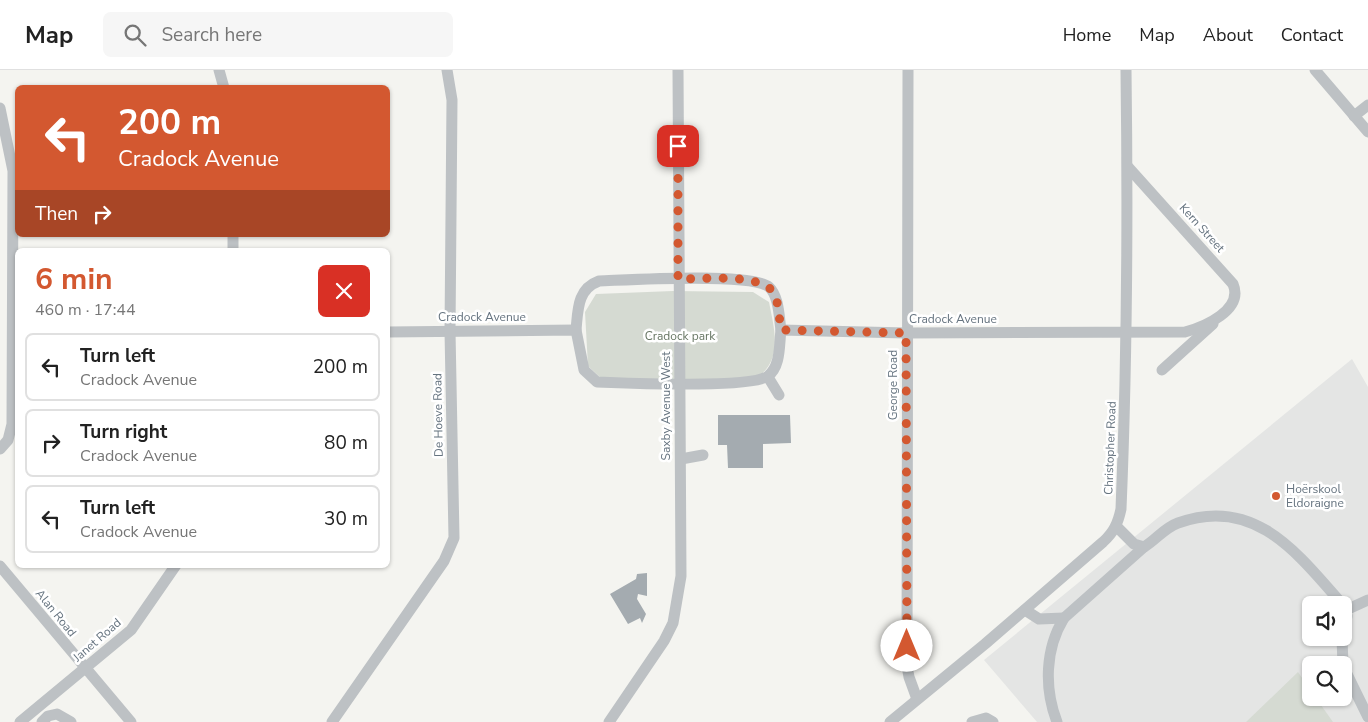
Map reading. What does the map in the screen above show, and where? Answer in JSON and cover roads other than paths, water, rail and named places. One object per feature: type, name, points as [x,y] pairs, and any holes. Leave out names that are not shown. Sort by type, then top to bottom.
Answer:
[{"type":"street","points":[[219,70],[223,85]]},
{"type":"street","name":"De Hoeve Road","points":[[332,722],[444,561],[454,538],[450,331],[452,100],[447,70]]},
{"type":"street","name":"Saxby Avenue West","points":[[609,722],[664,642],[677,610],[681,576],[678,70]]},
{"type":"street","name":"George Road","points":[[908,70],[906,333],[907,666],[908,677],[917,699]]},
{"type":"street","name":"Christopher Road","points":[[890,722],[1025,610],[1112,534],[1116,526],[1121,509],[1126,331],[1128,167],[1126,70]]},
{"type":"street","points":[[1315,70],[1368,132]]},
{"type":"street","points":[[1354,116],[1368,105]]},
{"type":"street","points":[[0,108],[12,171],[12,424],[8,440],[0,449]]},
{"type":"street","name":"Kern Street","points":[[1128,167],[1230,279],[1235,289],[1233,302],[1224,312],[1202,336],[1162,370]]},
{"type":"street","points":[[678,279],[750,280],[764,284],[774,294],[781,330],[777,365],[768,376],[755,382],[679,384],[597,382],[584,370],[576,330],[579,300],[590,284],[598,281],[678,279]]},
{"type":"street","name":"Kern Street","points":[[1126,331],[1185,332],[1206,325],[1224,312]]},
{"type":"street","name":"Cradock Avenue","points":[[390,332],[576,330]]},
{"type":"street","name":"Cradock Avenue","points":[[781,330],[906,333],[1126,331]]},
{"type":"street","points":[[768,376],[779,395]]},
{"type":"street","points":[[680,459],[703,455]]},
{"type":"street","points":[[1058,722],[1050,700],[1048,665],[1055,632],[1064,618],[1144,546],[1166,529],[1190,519],[1225,515],[1245,520],[1268,530],[1288,546],[1335,596]]},
{"type":"street","points":[[1116,526],[1134,544],[1144,546]]},
{"type":"street","name":"Alan Road","points":[[0,566],[84,669],[131,722]]},
{"type":"street","name":"Janet Road","points":[[20,722],[131,630],[174,568]]},
{"type":"street","points":[[1352,605],[1368,600]]},
{"type":"street","points":[[1025,610],[1039,619],[1064,618]]},
{"type":"street","points":[[1352,685],[1368,717]]},
{"type":"street","points":[[42,722],[48,716],[57,714],[71,722]]},
{"type":"street","points":[[972,722],[986,718],[993,722]]},
{"type":"place","name":"Hoërskool Eldoraigne","points":[[1276,496]]},
{"type":"park label","name":"Cradock park","points":[[680,336]]}]
